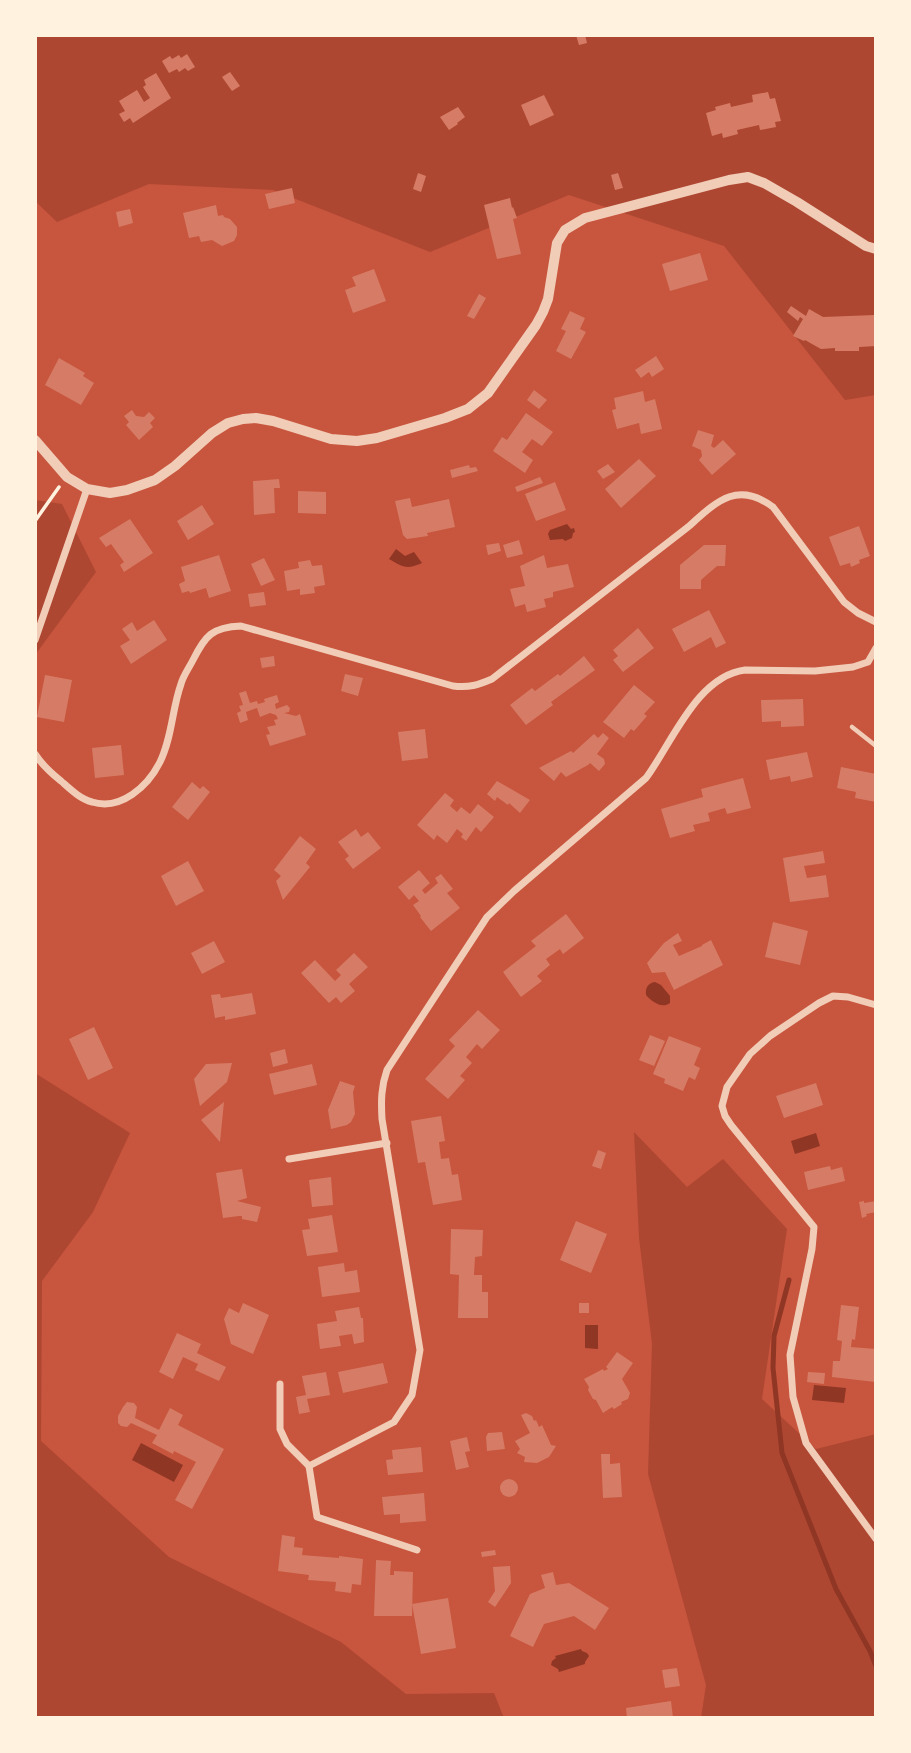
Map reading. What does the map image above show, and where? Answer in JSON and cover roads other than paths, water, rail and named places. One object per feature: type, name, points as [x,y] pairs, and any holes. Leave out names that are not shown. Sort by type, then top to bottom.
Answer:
[{"type":"street","points":[[35,440],[67,477],[87,489],[110,493],[155,480],[212,433],[228,423],[243,419],[273,421],[331,439],[357,441],[445,418],[468,409],[488,393],[536,325],[548,299],[557,243],[565,230],[586,218],[729,180],[748,177],[764,183],[866,246],[876,249]]},
{"type":"street","points":[[35,640],[87,489]]},
{"type":"street","points":[[35,754],[48,770],[78,796],[91,802],[114,803],[136,792],[147,783],[161,761],[181,683],[202,643],[218,629],[229,626],[241,626],[453,686],[477,686],[492,679],[704,512],[728,496],[739,494],[763,499],[773,507],[844,602],[876,622]]},
{"type":"street","points":[[309,1466],[394,1422],[412,1395],[420,1350],[387,1143],[381,1101],[382,1086],[387,1070],[486,917],[646,778],[671,737],[710,685],[735,671],[815,671],[853,667],[868,662],[876,648]]},
{"type":"street","points":[[876,1004],[841,995],[819,1003],[770,1036],[750,1054],[727,1087],[722,1106],[731,1125],[814,1227],[790,1355],[793,1397],[806,1443],[876,1539]]},
{"type":"street","points":[[289,1159],[387,1143]]},
{"type":"street","points":[[280,1384],[280,1429],[287,1444],[309,1466],[317,1517],[417,1550]]},
{"type":"lane","points":[[852,727],[876,746]]},
{"type":"waterway","points":[[789,1280],[774,1336],[773,1368],[782,1453],[836,1589],[876,1666]]}]
